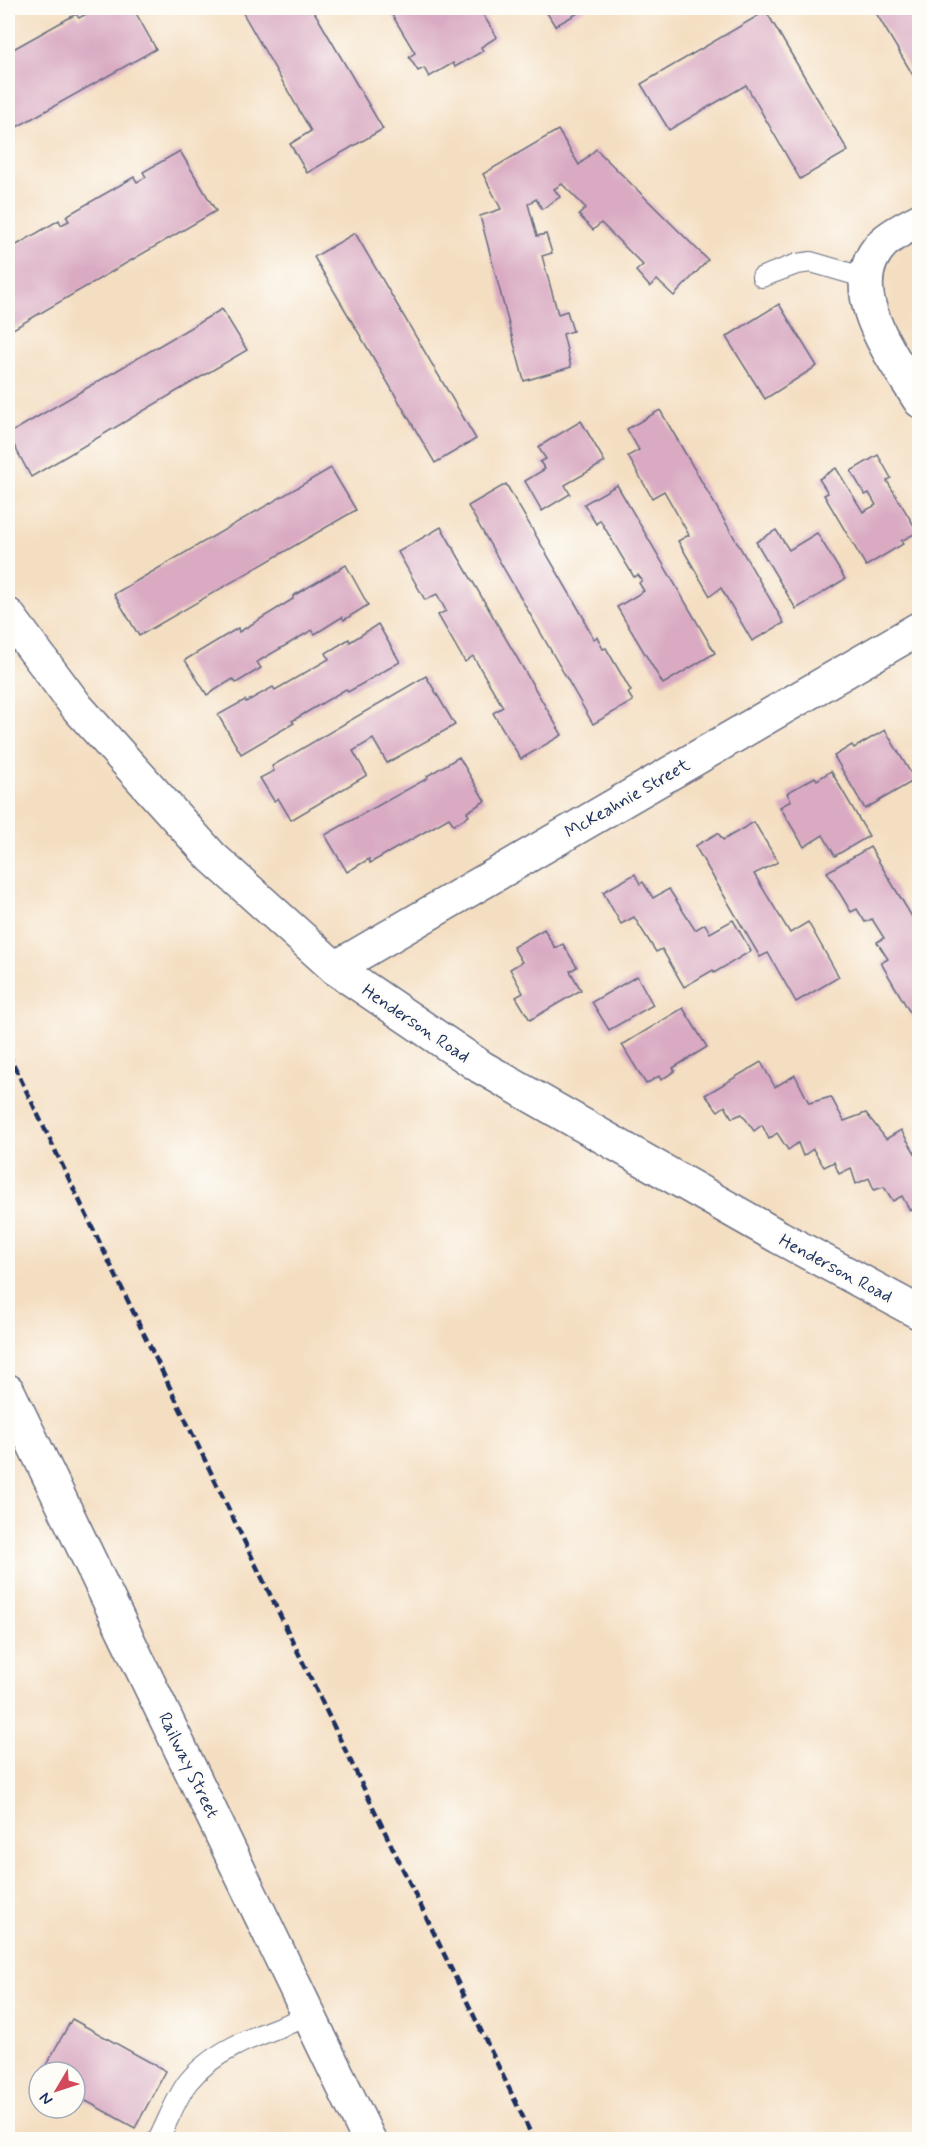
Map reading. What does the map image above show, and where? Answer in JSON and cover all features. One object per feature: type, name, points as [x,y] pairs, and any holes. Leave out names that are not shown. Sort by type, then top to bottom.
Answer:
[{"type":"street","points":[[920,220],[884,242],[873,256],[866,278],[868,304],[877,330],[920,401]]},
{"type":"street","name":"Henderson Road","points":[[8,615],[77,707],[196,840],[241,884],[335,968],[481,1066],[779,1237],[920,1313]]},
{"type":"street","name":"McKeahnie Street","points":[[335,968],[920,628]]},
{"type":"street","name":"Railway Street","points":[[8,1391],[369,2139]]},
{"type":"lane","points":[[762,277],[797,264],[811,262],[866,278]]},
{"type":"lane","points":[[158,2139],[188,2082],[212,2060],[237,2045],[309,2016]]},
{"type":"building","points":[[133,8],[156,49],[8,132],[8,52],[76,14],[79,18],[86,14],[83,9]]},
{"type":"building","points":[[240,8],[312,8],[383,129],[307,173],[290,144],[311,131]]},
{"type":"building","points":[[388,8],[491,8],[482,13],[497,37],[481,47],[483,51],[455,67],[453,63],[429,77],[424,68],[418,71],[409,57],[415,53]]},
{"type":"building","points":[[544,8],[587,8],[555,26]]},
{"type":"building","points":[[873,8],[920,8],[920,87]]},
{"type":"building","points":[[766,11],[848,151],[800,179],[746,85],[669,130],[641,84]]},
{"type":"building","points":[[558,130],[579,165],[596,149],[708,260],[674,296],[657,280],[650,287],[636,271],[643,265],[601,223],[593,230],[579,215],[586,208],[562,184],[554,189],[560,197],[542,209],[536,199],[528,204],[537,236],[546,234],[552,253],[542,256],[558,314],[567,311],[573,331],[563,334],[571,367],[524,381],[480,216],[501,209],[483,174]]},
{"type":"building","points":[[180,151],[216,211],[8,332],[8,250],[59,220],[61,225],[69,221],[66,216],[134,177],[137,182],[146,177],[143,172]]},
{"type":"building","points":[[355,233],[476,439],[435,463],[314,257]]},
{"type":"building","points":[[779,304],[817,366],[765,399],[726,337]]},
{"type":"building","points":[[222,309],[247,350],[31,477],[8,434]]},
{"type":"building","points":[[660,410],[784,623],[752,641],[721,588],[710,596],[678,541],[689,535],[664,491],[652,498],[628,456],[639,450],[627,429]]},
{"type":"building","points":[[581,421],[605,462],[565,485],[570,494],[542,511],[525,481],[545,469],[540,462],[546,459],[538,447]]},
{"type":"building","points":[[878,455],[891,478],[887,481],[918,532],[901,541],[903,544],[866,566],[824,495],[828,493],[819,479],[836,468],[863,512],[876,505],[869,493],[865,495],[851,471]]},
{"type":"building","points":[[331,468],[356,510],[139,636],[114,594]]},
{"type":"building","points":[[506,484],[594,639],[597,637],[603,649],[606,648],[631,691],[628,693],[633,701],[593,724],[468,506]]},
{"type":"building","points":[[617,485],[715,653],[663,684],[617,607],[644,591],[639,583],[642,580],[638,575],[634,577],[600,520],[596,524],[584,504]]},
{"type":"building","points":[[441,527],[562,735],[521,759],[493,713],[503,707],[473,656],[465,662],[438,615],[446,611],[437,594],[425,600],[398,552]]},
{"type":"building","points":[[776,530],[789,550],[817,533],[845,579],[796,609],[756,542]]},
{"type":"building","points":[[346,565],[368,605],[344,620],[342,617],[315,634],[312,630],[257,662],[261,668],[236,683],[233,679],[207,695],[185,660],[238,628],[239,632],[293,599],[293,596]]},
{"type":"building","points":[[378,624],[400,662],[348,692],[346,689],[241,754],[218,715],[273,687],[275,690],[329,659],[326,653],[349,639],[350,642]]},
{"type":"building","points":[[426,676],[455,725],[387,763],[373,739],[353,751],[367,775],[291,820],[278,798],[274,801],[260,778],[274,771],[272,766]]},
{"type":"building","points":[[885,730],[915,780],[865,809],[834,756],[852,745],[854,748]]},
{"type":"building","points":[[459,757],[485,801],[467,812],[469,816],[454,825],[449,818],[370,863],[369,859],[347,872],[325,835],[428,778],[427,776]]},
{"type":"building","points":[[831,771],[869,836],[835,856],[823,835],[804,847],[780,807],[791,801],[787,793]]},
{"type":"building","points":[[754,822],[778,862],[754,874],[790,933],[808,922],[839,977],[796,1002],[768,953],[760,957],[695,846],[718,833],[723,840]]},
{"type":"building","points":[[870,847],[920,930],[920,1019],[915,1021],[881,963],[888,959],[877,942],[884,938],[872,919],[865,922],[857,909],[851,912],[827,872]]},
{"type":"building","points":[[635,874],[640,884],[643,882],[653,898],[669,889],[695,930],[705,924],[710,933],[733,920],[751,951],[714,973],[713,970],[684,987],[662,949],[656,952],[634,917],[621,924],[603,892]]},
{"type":"building","points":[[544,929],[555,948],[563,944],[577,967],[570,971],[581,990],[530,1020],[516,997],[523,993],[510,969],[522,962],[513,947]]},
{"type":"building","points":[[637,976],[653,1005],[609,1030],[592,1002]]},
{"type":"building","points":[[683,1008],[707,1047],[673,1068],[675,1071],[661,1080],[659,1076],[646,1084],[622,1045]]},
{"type":"building","points":[[761,1062],[775,1087],[795,1075],[809,1103],[831,1097],[844,1121],[866,1113],[886,1139],[901,1130],[918,1158],[920,1157],[920,1205],[910,1211],[902,1196],[893,1201],[884,1187],[874,1190],[869,1178],[856,1184],[851,1168],[839,1174],[834,1162],[824,1167],[813,1149],[803,1156],[798,1143],[788,1150],[777,1133],[769,1139],[762,1125],[754,1131],[742,1114],[732,1118],[725,1106],[718,1111],[705,1095]]},
{"type":"building","points":[[72,2019],[166,2071],[135,2128],[87,2102],[87,2060],[49,2060]]},
{"type":"railway","points":[[8,1053],[534,2140]]}]
